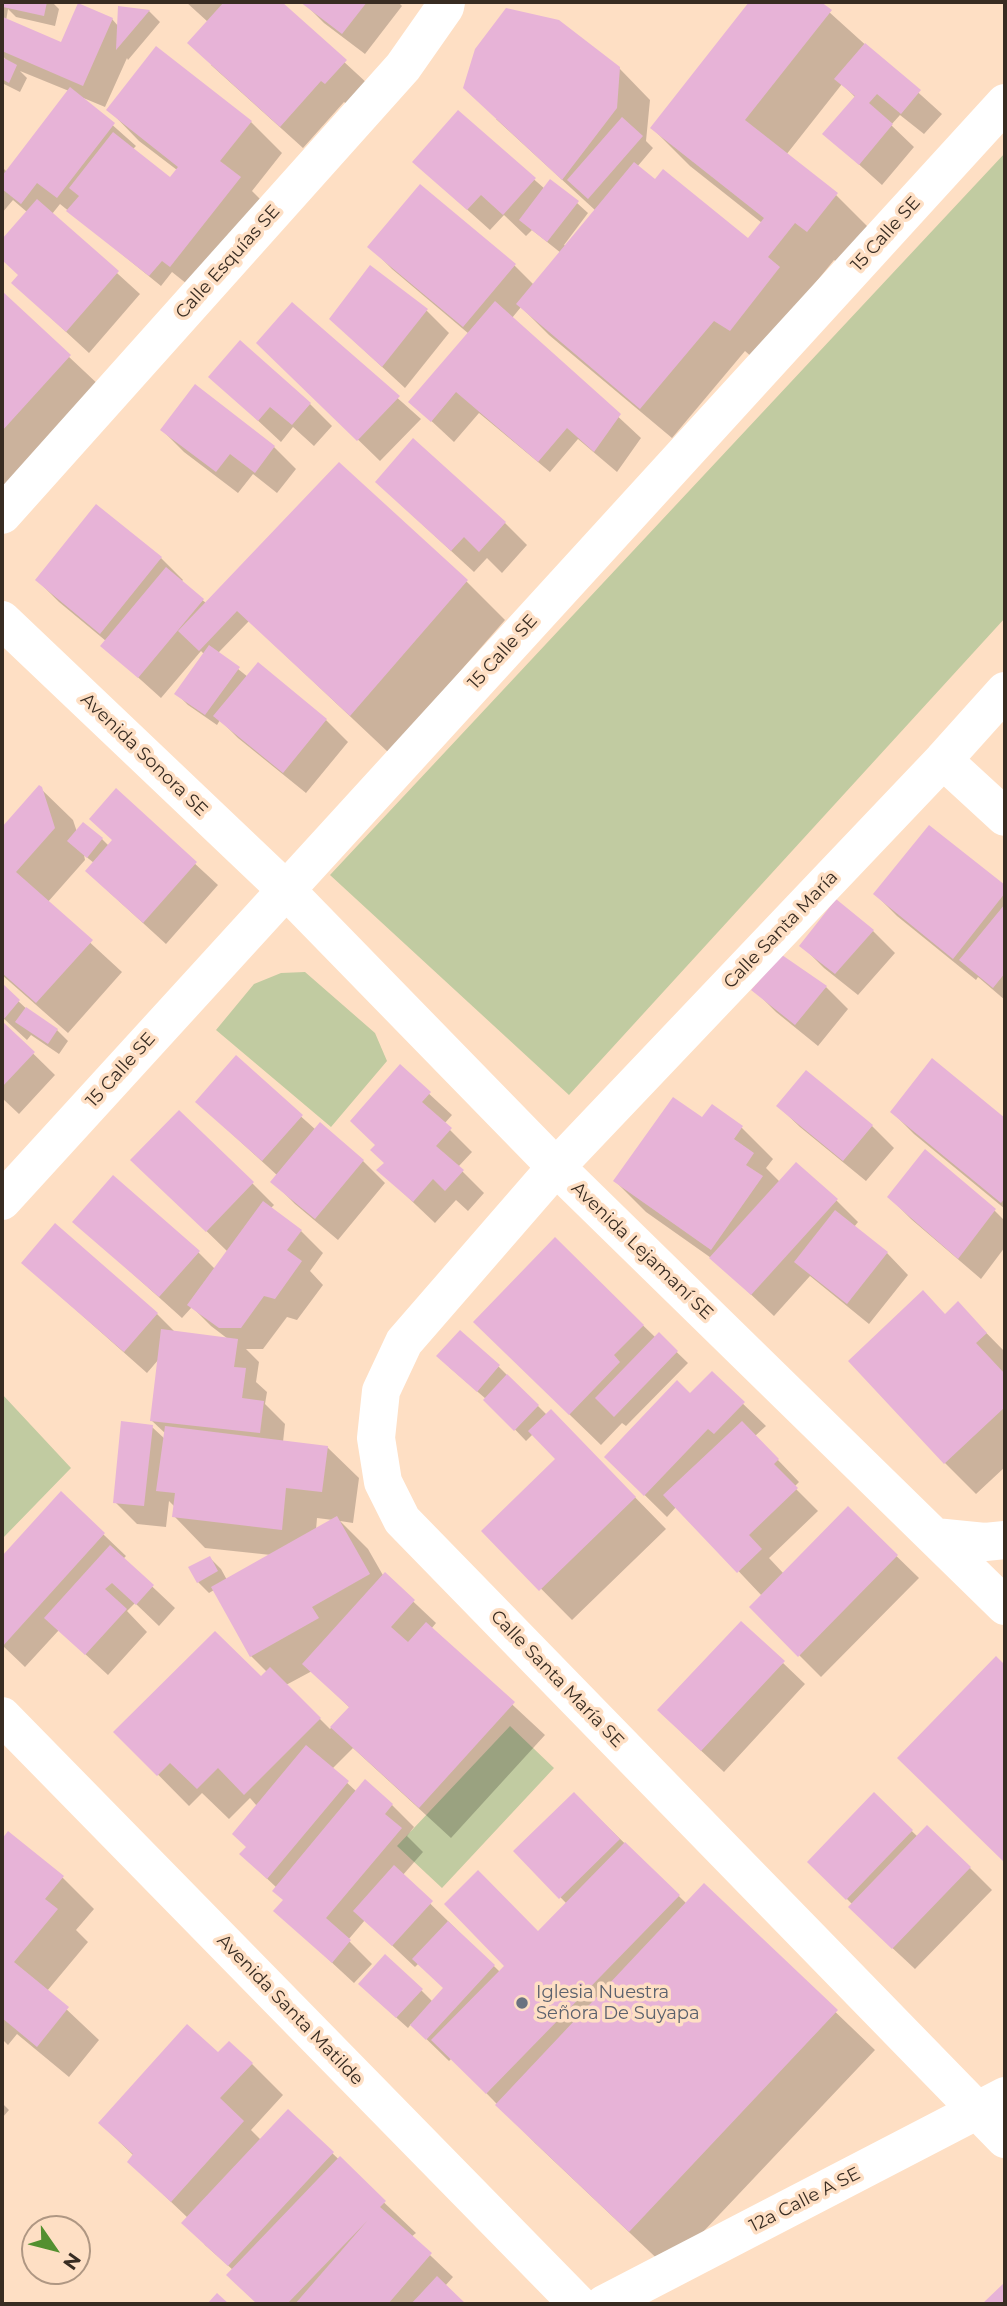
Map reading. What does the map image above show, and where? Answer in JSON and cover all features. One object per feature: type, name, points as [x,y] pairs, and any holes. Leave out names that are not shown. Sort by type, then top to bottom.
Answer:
[{"type":"street","name":"Calle Esquías SE","points":[[2,515],[403,67],[446,2]]},
{"type":"street","name":"15 Calle SE","points":[[2,1201],[1005,103]]},
{"type":"street","name":"Avenida Sonora SE","points":[[2,620],[286,890]]},
{"type":"street","name":"Calle Santa María","points":[[556,1167],[943,760],[1005,691]]},
{"type":"street","points":[[943,760],[1005,817]]},
{"type":"street","name":"Avenida Lejamaní SE","points":[[286,890],[556,1167],[1005,1606]]},
{"type":"street","name":"Calle Santa María SE","points":[[556,1167],[404,1342],[381,1391],[376,1438],[383,1482],[402,1520],[991,2103],[1005,2139]]},
{"type":"street","points":[[935,1536],[985,1542],[1005,1540]]},
{"type":"street","name":"Avenida Santa Matilde","points":[[6,1729],[578,2304]]},
{"type":"street","name":"12a Calle A SE","points":[[604,2304],[991,2103]]},
{"type":"green space","points":[[1005,153],[1005,618],[569,1095],[330,875]]},
{"type":"green space","points":[[305,972],[375,1033],[387,1061],[331,1127],[216,1030],[254,984],[281,973]]},
{"type":"green space","points":[[2,1394],[71,1468],[2,1539]]},
{"type":"green space","points":[[510,1726],[554,1768],[442,1888],[397,1846]]},
{"type":"building","points":[[4,2],[47,2],[44,16],[3,7]]},
{"type":"building","points":[[224,2],[282,2],[347,60],[325,84],[321,81],[280,127],[187,43]]},
{"type":"building","points":[[300,2],[367,2],[342,34]]},
{"type":"building","points":[[749,2],[821,2],[832,10],[745,120],[838,193],[807,232],[795,223],[768,257],[780,267],[730,331],[714,321],[640,409],[516,304],[634,162],[655,179],[663,169],[748,238],[764,218],[650,128]]},
{"type":"building","points":[[78,3],[113,18],[83,86],[2,51],[3,17],[61,42]]},
{"type":"building","points":[[118,6],[150,10],[116,50]]},
{"type":"building","points":[[506,8],[559,20],[620,67],[617,108],[562,180],[463,88],[475,49]]},
{"type":"building","points":[[865,43],[921,90],[901,114],[877,94],[869,103],[893,124],[859,165],[822,134],[855,96],[834,79]]},
{"type":"building","points":[[156,46],[252,121],[220,161],[241,177],[170,267],[162,261],[149,276],[66,211],[79,196],[69,188],[113,132],[170,177],[178,167],[106,110]]},
{"type":"building","points":[[2,57],[17,65],[9,83],[2,79]]},
{"type":"building","points":[[70,87],[115,123],[57,198],[37,183],[21,204],[2,189],[2,176]]},
{"type":"building","points":[[458,110],[536,178],[503,215],[481,195],[467,210],[412,162]]},
{"type":"building","points":[[622,117],[643,136],[588,199],[567,180]]},
{"type":"building","points":[[550,179],[579,201],[547,242],[519,220]]},
{"type":"building","points":[[420,184],[516,264],[463,327],[367,247]]},
{"type":"building","points":[[37,199],[119,271],[66,332],[11,283],[18,275],[2,260],[2,239]]},
{"type":"building","points":[[370,265],[428,309],[382,367],[329,319]]},
{"type":"building","points":[[2,291],[71,355],[2,431]]},
{"type":"building","points":[[495,301],[621,414],[594,452],[567,428],[538,462],[456,392],[431,422],[408,402]]},
{"type":"building","points":[[292,302],[400,396],[357,441],[256,343]]},
{"type":"building","points":[[240,340],[311,403],[292,425],[270,407],[258,421],[208,377]]},
{"type":"building","points":[[195,384],[275,446],[255,473],[230,454],[216,472],[160,430]]},
{"type":"building","points":[[413,438],[506,522],[479,552],[464,537],[451,551],[375,482]]},
{"type":"building","points":[[339,462],[468,580],[350,716],[237,611],[199,651],[178,631]]},
{"type":"building","points":[[96,504],[162,557],[100,634],[35,580]]},
{"type":"building","points":[[166,567],[204,599],[138,678],[100,646]]},
{"type":"building","points":[[209,645],[240,667],[205,715],[174,694]]},
{"type":"building","points":[[258,662],[327,719],[283,773],[213,716]]},
{"type":"building","points":[[39,785],[42,787],[55,828],[16,872],[93,940],[36,1003],[2,973],[2,827]]},
{"type":"building","points":[[116,788],[197,862],[143,923],[85,871],[112,840],[89,819]]},
{"type":"building","points":[[83,822],[103,838],[87,858],[67,841]]},
{"type":"building","points":[[929,825],[1005,885],[1005,893],[953,959],[873,894]]},
{"type":"building","points":[[836,899],[874,930],[835,974],[799,946]]},
{"type":"building","points":[[1005,904],[1005,973],[993,988],[959,960]]},
{"type":"building","points":[[782,955],[827,986],[795,1025],[751,990]]},
{"type":"building","points":[[2,983],[20,1000],[4,1019],[2,1017]]},
{"type":"building","points":[[26,1007],[58,1029],[48,1044],[15,1022]]},
{"type":"building","points":[[2,1021],[35,1052],[2,1087]]},
{"type":"building","points":[[236,1055],[303,1115],[262,1161],[195,1102]]},
{"type":"building","points":[[932,1058],[1005,1118],[1005,1198],[1001,1203],[890,1112]]},
{"type":"building","points":[[400,1064],[431,1092],[422,1102],[452,1128],[436,1146],[464,1170],[445,1191],[433,1179],[413,1202],[376,1170],[384,1163],[370,1150],[375,1145],[350,1121]]},
{"type":"building","points":[[806,1070],[873,1125],[843,1161],[776,1106]]},
{"type":"building","points":[[673,1097],[702,1117],[712,1104],[743,1126],[734,1139],[754,1153],[746,1165],[763,1176],[711,1250],[613,1181]]},
{"type":"building","points":[[179,1110],[254,1182],[206,1232],[130,1160]]},
{"type":"building","points":[[320,1122],[364,1160],[315,1219],[270,1182]]},
{"type":"building","points":[[925,1149],[996,1209],[958,1259],[887,1197]]},
{"type":"building","points":[[796,1162],[838,1199],[751,1295],[709,1258]]},
{"type":"building","points":[[113,1175],[200,1251],[159,1297],[72,1222]]},
{"type":"building","points":[[263,1201],[302,1230],[287,1250],[302,1261],[275,1299],[264,1296],[241,1328],[219,1328],[187,1305]]},
{"type":"building","points":[[835,1210],[888,1252],[847,1304],[794,1262]]},
{"type":"building","points":[[55,1223],[158,1313],[124,1352],[21,1263]]},
{"type":"building","points":[[555,1237],[644,1325],[614,1355],[620,1362],[569,1415],[473,1322]]},
{"type":"building","points":[[923,1290],[945,1314],[958,1301],[987,1333],[976,1343],[1005,1374],[1005,1407],[944,1464],[848,1361]]},
{"type":"building","points":[[161,1329],[238,1339],[234,1367],[246,1368],[242,1398],[264,1401],[260,1433],[150,1421]]},
{"type":"building","points":[[460,1330],[500,1365],[477,1392],[436,1356]]},
{"type":"building","points":[[659,1332],[678,1351],[614,1417],[595,1398]]},
{"type":"building","points":[[712,1371],[745,1402],[714,1434],[708,1429],[644,1496],[604,1457],[677,1380],[690,1393]]},
{"type":"building","points":[[507,1374],[539,1405],[514,1431],[483,1400]]},
{"type":"building","points":[[551,1409],[636,1497],[539,1591],[481,1531],[555,1459],[528,1431]]},
{"type":"building","points":[[121,1421],[153,1425],[144,1506],[113,1503]]},
{"type":"building","points":[[742,1421],[779,1459],[774,1464],[798,1488],[749,1535],[762,1549],[737,1573],[663,1495]]},
{"type":"building","points":[[165,1426],[328,1446],[322,1492],[286,1488],[282,1530],[172,1517],[175,1493],[156,1491]]},
{"type":"building","points":[[61,1491],[105,1533],[2,1647],[2,1556]]},
{"type":"building","points":[[848,1506],[898,1555],[798,1657],[749,1607]]},
{"type":"building","points":[[337,1516],[370,1574],[312,1607],[319,1618],[250,1657],[211,1587]]},
{"type":"building","points":[[110,1545],[154,1585],[136,1605],[112,1583],[105,1589],[127,1609],[85,1655],[44,1618]]},
{"type":"building","points":[[210,1556],[218,1571],[197,1583],[188,1567]]},
{"type":"building","points":[[385,1572],[415,1600],[391,1627],[408,1642],[426,1622],[515,1702],[419,1808],[330,1727],[349,1707],[302,1664]]},
{"type":"building","points":[[741,1621],[785,1661],[701,1751],[657,1710]]},
{"type":"building","points":[[215,1631],[261,1676],[270,1667],[321,1718],[244,1795],[218,1768],[197,1789],[170,1763],[157,1776],[113,1732]]},
{"type":"building","points":[[996,1656],[1005,1665],[1005,1863],[897,1758]]},
{"type":"building","points":[[306,1745],[349,1781],[267,1879],[239,1854],[246,1847],[232,1834]]},
{"type":"building","points":[[365,1779],[393,1804],[385,1814],[402,1828],[326,1918],[351,1940],[332,1963],[273,1911],[283,1900],[272,1891]]},
{"type":"building","points":[[574,1792],[620,1839],[559,1899],[513,1851]]},
{"type":"building","points":[[874,1792],[913,1830],[846,1900],[807,1862]]},
{"type":"building","points":[[927,1825],[971,1867],[892,1949],[848,1907]]},
{"type":"building","points":[[8,1831],[64,1876],[45,1899],[58,1909],[14,1962],[69,2007],[37,2047],[2,2018],[2,1839]]},
{"type":"building","name":"Iglesia Nuestra Señora De Suyapa","points":[[625,1842],[680,1895],[486,2094],[431,2040],[504,1966],[444,1904],[478,1870],[538,1931]]},
{"type":"building","points":[[394,1865],[433,1901],[392,1946],[353,1911]]},
{"type":"building","points":[[704,1883],[838,2010],[629,2232],[495,2105]]},
{"type":"building","points":[[448,1921],[495,1965],[426,2040],[410,2025],[443,1988],[412,1959]]},
{"type":"building","points":[[385,1954],[423,1989],[396,2018],[358,1984]]},
{"type":"building","points":[[187,2024],[218,2052],[229,2041],[253,2063],[220,2098],[244,2121],[171,2202],[127,2162],[133,2154],[98,2123]]},
{"type":"building","points":[[288,2109],[334,2152],[228,2266],[181,2223]]},
{"type":"building","points":[[340,2156],[386,2201],[380,2207],[432,2253],[388,2304],[295,2304],[368,2220],[287,2304],[257,2304],[226,2275]]},
{"type":"building","points":[[437,2276],[466,2304],[411,2304]]},
{"type":"building","points":[[1005,2282],[1005,2304],[982,2304]]},
{"type":"building","points":[[217,2293],[229,2304],[207,2304]]},
{"type":"place","name":"Iglesia Nuestra Señora De Suyapa","points":[[522,2003]]}]
